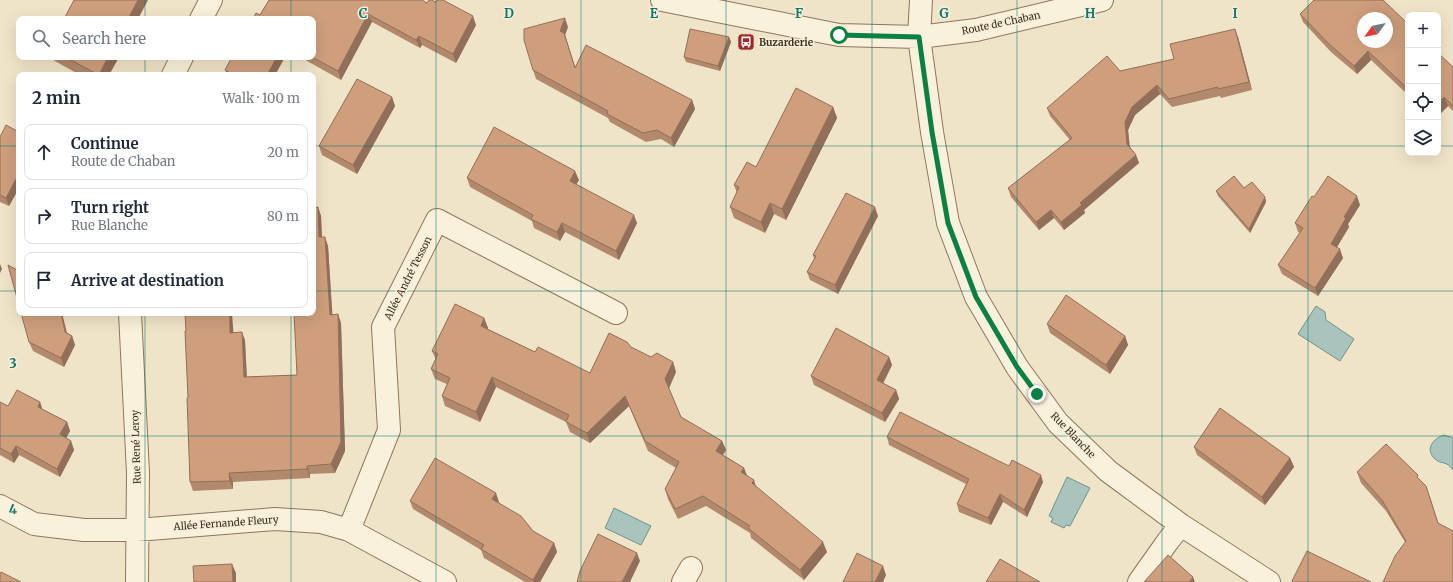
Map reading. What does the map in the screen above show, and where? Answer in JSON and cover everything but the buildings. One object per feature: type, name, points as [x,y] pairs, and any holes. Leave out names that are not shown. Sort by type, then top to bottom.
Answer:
[{"type":"street","points":[[202,16],[210,0]]},
{"type":"street","name":"Route de Chaban","points":[[662,0],[839,35],[919,37],[976,30],[1102,0]]},
{"type":"street","name":"Rue Blanche","points":[[921,0],[919,37],[932,132],[948,223],[976,297],[1017,367],[1058,423],[1108,471],[1181,525],[1269,582]]},
{"type":"street","points":[[174,72],[180,60]]},
{"type":"street","name":"Allée André Tesson","points":[[349,530],[389,430],[383,327],[437,220],[616,313]]},
{"type":"street","name":"Rue René Leroy","points":[[130,316],[138,473],[138,582]]},
{"type":"street","name":"Allée Fernande Fleury","points":[[0,506],[34,524],[84,530],[137,530],[275,519],[321,522],[349,530],[445,582]]},
{"type":"street","points":[[1139,582],[1181,525]]},
{"type":"water","points":[[1316,306],[1325,312],[1326,320],[1354,339],[1340,361],[1298,334]]},
{"type":"water","points":[[1444,435],[1453,438],[1453,470],[1448,465],[1435,459],[1430,451],[1434,441],[1440,436]]},
{"type":"water","points":[[1067,477],[1090,488],[1070,526],[1066,525],[1064,528],[1051,522],[1053,518],[1049,516]]},
{"type":"water","points":[[614,508],[651,526],[641,545],[605,528]]},
{"type":"place","name":"Buzarderie","points":[[746,42]]},
{"type":"route","points":[[839,35],[919,37],[932,132],[948,223],[976,297],[1017,367],[1037,394]]}]
